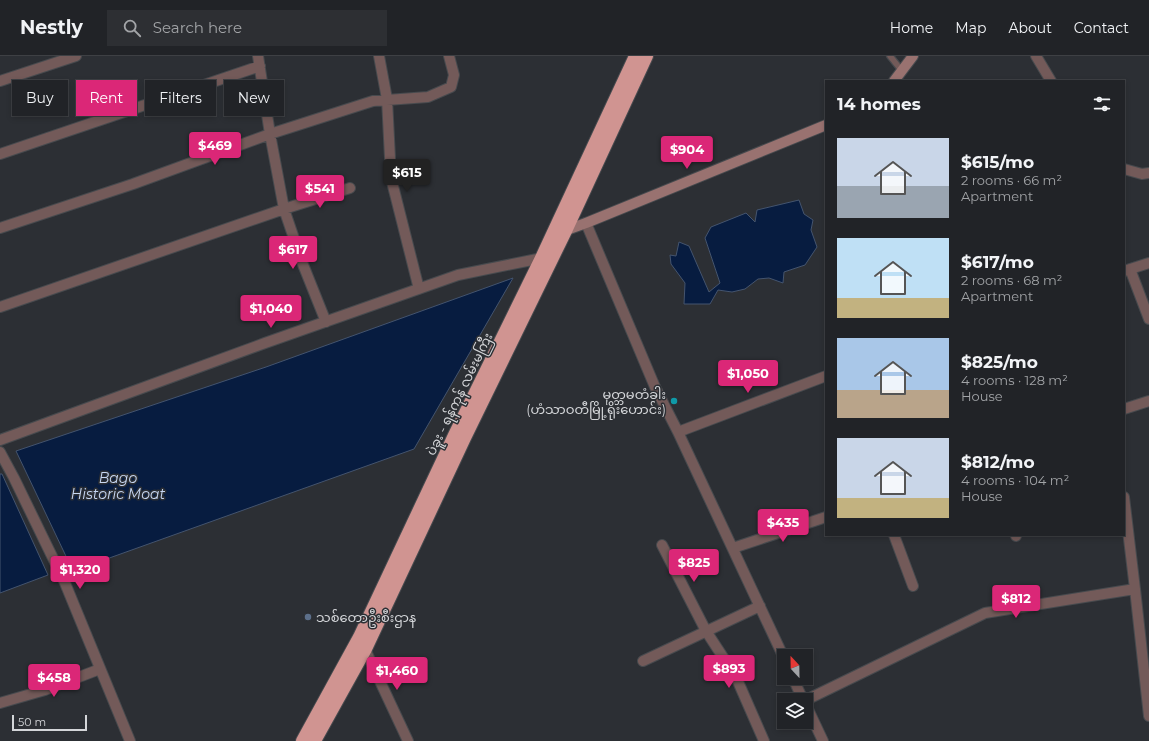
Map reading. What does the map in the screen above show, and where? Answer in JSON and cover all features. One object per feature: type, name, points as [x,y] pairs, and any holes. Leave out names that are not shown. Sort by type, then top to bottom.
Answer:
[{"type":"highway","name":"ပဲခူး - ရန်ကုန် လမ်းမကြီး","points":[[315,741],[366,649],[465,438],[547,257],[553,233],[635,56]]},
{"type":"highway","name":"ပဲခူး - ရန်ကုန် လမ်းမကြီး","points":[[302,741],[359,637],[455,433],[547,257],[566,231],[647,56]]},
{"type":"street","points":[[0,82],[76,56]]},
{"type":"street","points":[[258,56],[270,134],[284,209],[302,262],[326,322]]},
{"type":"street","points":[[379,56],[387,99],[392,178],[419,289]]},
{"type":"street","points":[[0,228],[133,184],[270,134],[373,101],[428,97],[451,87],[454,75],[449,56]]},
{"type":"street","points":[[895,80],[914,56]]},
{"type":"street","points":[[1036,56],[1050,80]]},
{"type":"street","points":[[0,154],[260,66]]},
{"type":"street","points":[[553,233],[566,231],[825,125]]},
{"type":"street","points":[[1125,169],[1142,174],[1149,173]]},
{"type":"street","points":[[0,307],[284,209],[350,188]]},
{"type":"street","points":[[586,223],[655,387],[678,432],[780,649]]},
{"type":"street","points":[[0,440],[265,343],[458,275],[547,257]]},
{"type":"street","points":[[1149,263],[1127,270],[1149,319]]},
{"type":"street","points":[[678,432],[825,376]]},
{"type":"street","points":[[1125,409],[1149,400]]},
{"type":"street","points":[[0,452],[65,584],[130,741]]},
{"type":"street","points":[[1125,505],[1149,716]]},
{"type":"street","points":[[733,548],[825,518]]},
{"type":"street","points":[[894,536],[914,586]]},
{"type":"street","points":[[662,545],[706,631],[736,677],[764,741]]},
{"type":"street","points":[[813,696],[985,613],[1135,589]]},
{"type":"street","points":[[643,661],[760,606]]},
{"type":"street","points":[[359,637],[366,649],[408,741]]},
{"type":"street","points":[[0,702],[45,690],[100,669]]},
{"type":"street","points":[[813,720],[823,741]]},
{"type":"lane","points":[[890,56],[902,71]]},
{"type":"water","points":[[799,200],[804,214],[813,220],[811,230],[817,247],[805,265],[784,272],[783,283],[769,278],[758,279],[745,289],[732,292],[718,290],[710,304],[684,304],[685,283],[671,264],[670,255],[676,256],[679,242],[689,246],[709,292],[720,283],[705,238],[711,227],[746,213],[755,222],[757,210]]},
{"type":"water","name":"Bago Historic Moat","points":[[513,278],[414,449],[73,571],[16,451],[266,367]]},
{"type":"water","points":[[0,474],[2,474],[48,575],[0,593]]},
{"type":"place","name":"မုတ္တမတံခါး (ဟံသာဝတီမြို့ရိုးဟောင်း)","points":[[674,401]]},
{"type":"place","name":"သစ်တောဦးစီးဌာန","points":[[308,617]]}]
